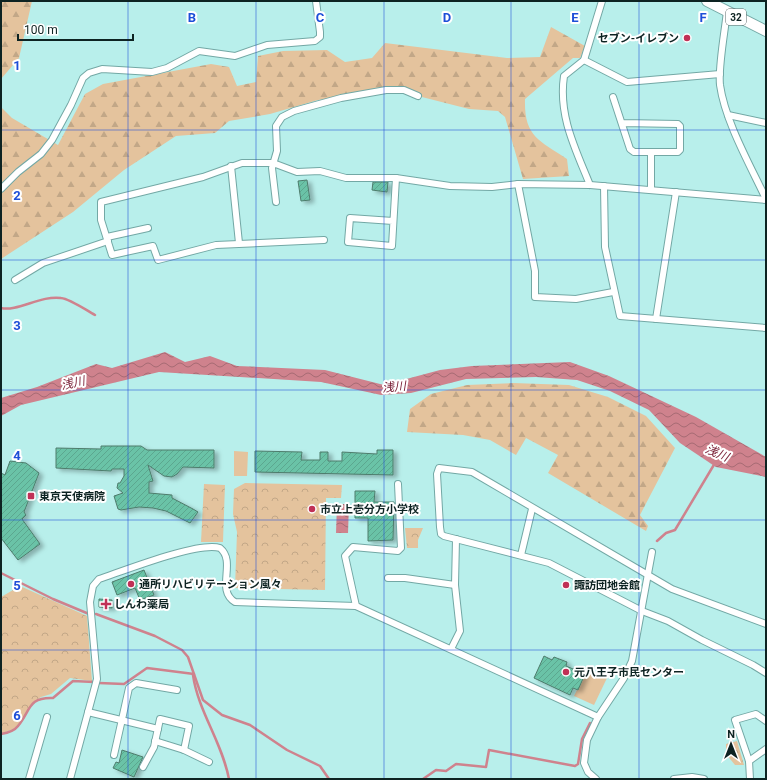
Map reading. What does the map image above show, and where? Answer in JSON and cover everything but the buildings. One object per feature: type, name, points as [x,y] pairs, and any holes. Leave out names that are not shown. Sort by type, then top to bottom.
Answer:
[{"type":"main road","name":"32","points":[[714,3],[766,32]]},
{"type":"street","points":[[1,189],[18,172],[41,154],[52,140],[71,105],[83,78],[89,73],[102,69],[152,72],[167,68],[199,51],[235,56],[267,45],[315,41],[320,37],[316,1]]},
{"type":"street","points":[[590,185],[566,126],[563,108],[564,76],[584,60],[602,1]]},
{"type":"street","points":[[324,240],[216,245],[158,260],[153,246],[112,255],[101,220],[101,202],[204,178],[231,166],[242,163],[273,163],[297,172],[320,171],[346,178],[396,178],[450,186],[492,187],[518,184],[590,185],[766,199],[728,115],[722,94],[720,74],[727,11]]},
{"type":"street","points":[[584,60],[626,82],[720,74]]},
{"type":"street","points":[[276,202],[273,163],[277,151],[276,126],[282,117],[294,111],[341,98],[379,91],[404,90],[418,96]]},
{"type":"street","points":[[613,96],[630,149],[634,152],[678,152],[680,150],[680,126],[678,124],[622,123]]},
{"type":"street","points":[[728,115],[766,123]]},
{"type":"street","points":[[651,152],[651,190]]},
{"type":"street","points":[[231,166],[239,243]]},
{"type":"street","points":[[393,221],[350,218],[348,242],[392,246],[396,178]]},
{"type":"street","points":[[518,184],[535,271],[535,297],[576,299],[613,292]]},
{"type":"street","points":[[604,186],[605,247],[613,292],[620,316],[766,328]]},
{"type":"street","points":[[656,319],[676,192]]},
{"type":"street","points":[[16,280],[43,263],[108,239],[148,228]]},
{"type":"street","points":[[766,624],[678,591],[647,576],[472,472],[439,468],[437,474],[441,534],[549,563],[642,611],[668,621],[766,673]]},
{"type":"street","points":[[356,606],[345,556],[353,547],[398,551],[401,548],[398,484]]},
{"type":"street","points":[[521,555],[532,509]]},
{"type":"street","points":[[451,649],[460,630],[455,585],[456,539]]},
{"type":"street","points":[[70,779],[97,679],[90,602],[94,586],[99,579],[195,548],[215,546],[220,548],[226,556],[226,592],[231,599],[236,602],[356,606],[598,717]]},
{"type":"street","points":[[596,779],[588,772],[584,762],[584,753],[587,740],[598,717],[624,678],[632,661],[652,552]]},
{"type":"street","points":[[388,578],[405,578],[455,585]]},
{"type":"street","points":[[114,756],[129,688],[136,683],[177,690]]},
{"type":"street","points":[[88,712],[158,729]]},
{"type":"street","points":[[750,779],[749,761],[735,720],[756,714],[766,721]]},
{"type":"street","points":[[29,779],[47,717]]},
{"type":"street","points":[[143,767],[155,741],[160,719],[189,726],[184,750]]},
{"type":"street","points":[[155,741],[184,750],[209,762]]},
{"type":"street","points":[[749,761],[766,749]]},
{"type":"street","points":[[674,779],[692,776],[704,779]]},
{"type":"green space","points":[[1,1],[32,1],[19,58],[1,79]]},
{"type":"green space","points":[[551,27],[585,46],[580,58],[573,58],[525,99],[525,111],[530,129],[535,136],[548,147],[567,159],[569,176],[523,179],[505,117],[498,111],[469,109],[418,96],[404,90],[318,100],[270,114],[229,121],[215,133],[176,136],[124,170],[73,212],[1,259],[1,107],[12,118],[58,145],[85,94],[103,84],[211,64],[229,67],[237,86],[256,82],[258,56],[283,51],[327,50],[345,62],[372,58],[385,43],[507,58],[540,57]]},
{"type":"green space","points":[[513,383],[569,385],[608,397],[646,416],[675,448],[640,515],[648,526],[646,531],[548,473],[558,455],[526,438],[516,455],[490,440],[463,435],[407,432],[410,409],[431,394],[467,385]]},
{"type":"green space","points":[[234,451],[248,452],[247,476],[234,476]]},
{"type":"green space","points":[[245,483],[342,485],[341,498],[326,498],[325,590],[235,588],[237,532],[233,514],[234,489]]},
{"type":"green space","points":[[204,484],[225,485],[223,542],[201,542]]},
{"type":"green space","points":[[405,528],[423,528],[418,540],[418,548],[407,548]]},
{"type":"green space","points":[[20,586],[87,616],[92,681],[70,678],[51,694],[41,697],[33,703],[18,727],[1,734],[1,597]]},
{"type":"green space","points":[[587,669],[607,678],[594,705],[574,696]]},
{"type":"green space","points":[[737,741],[744,765],[735,765],[726,754],[726,744]]},
{"type":"water","name":"浅川","points":[[165,352],[185,362],[210,356],[237,366],[325,370],[384,385],[440,370],[472,366],[570,362],[609,376],[696,417],[766,457],[766,477],[716,467],[680,443],[649,410],[610,391],[577,380],[536,377],[466,379],[411,393],[381,395],[321,382],[159,372],[21,405],[1,416],[1,398],[37,387],[96,364],[112,368]]},
{"type":"water","points":[[337,504],[349,504],[348,533],[336,533]]},
{"type":"waterway","points":[[1,308],[14,308],[45,299],[61,298],[73,302],[95,315]]},
{"type":"waterway","name":"浅川","points":[[657,541],[666,533],[675,530],[715,463]]},
{"type":"waterway","points":[[1,573],[53,599],[89,614]]},
{"type":"waterway","points":[[96,614],[155,636],[182,650],[188,657],[203,700],[222,715],[250,725],[287,750],[320,766],[329,779]]},
{"type":"waterway","points":[[99,683],[124,684],[147,668],[194,674]]},
{"type":"waterway","points":[[193,675],[200,701],[226,765],[229,779]]},
{"type":"waterway","points":[[1,734],[11,731],[17,727],[34,702],[45,698],[53,698],[73,681],[94,682]]},
{"type":"waterway","points":[[423,779],[436,770],[446,771],[456,764],[486,767],[489,750],[575,766],[578,764],[582,739],[590,723]]},
{"type":"place","name":"セブン-イレブン","points":[[687,38]]},
{"type":"place","name":"東京天使病院","points":[[31,496]]},
{"type":"place","name":"市立上壱分方小学校","points":[[312,509]]},
{"type":"place","name":"通所リハビリテーション風々","points":[[131,584]]},
{"type":"place","name":"諏訪団地会館","points":[[566,585]]},
{"type":"place","name":"しんわ薬局","points":[[106,604]]},
{"type":"place","name":"元八王子市民センター","points":[[566,672]]}]
